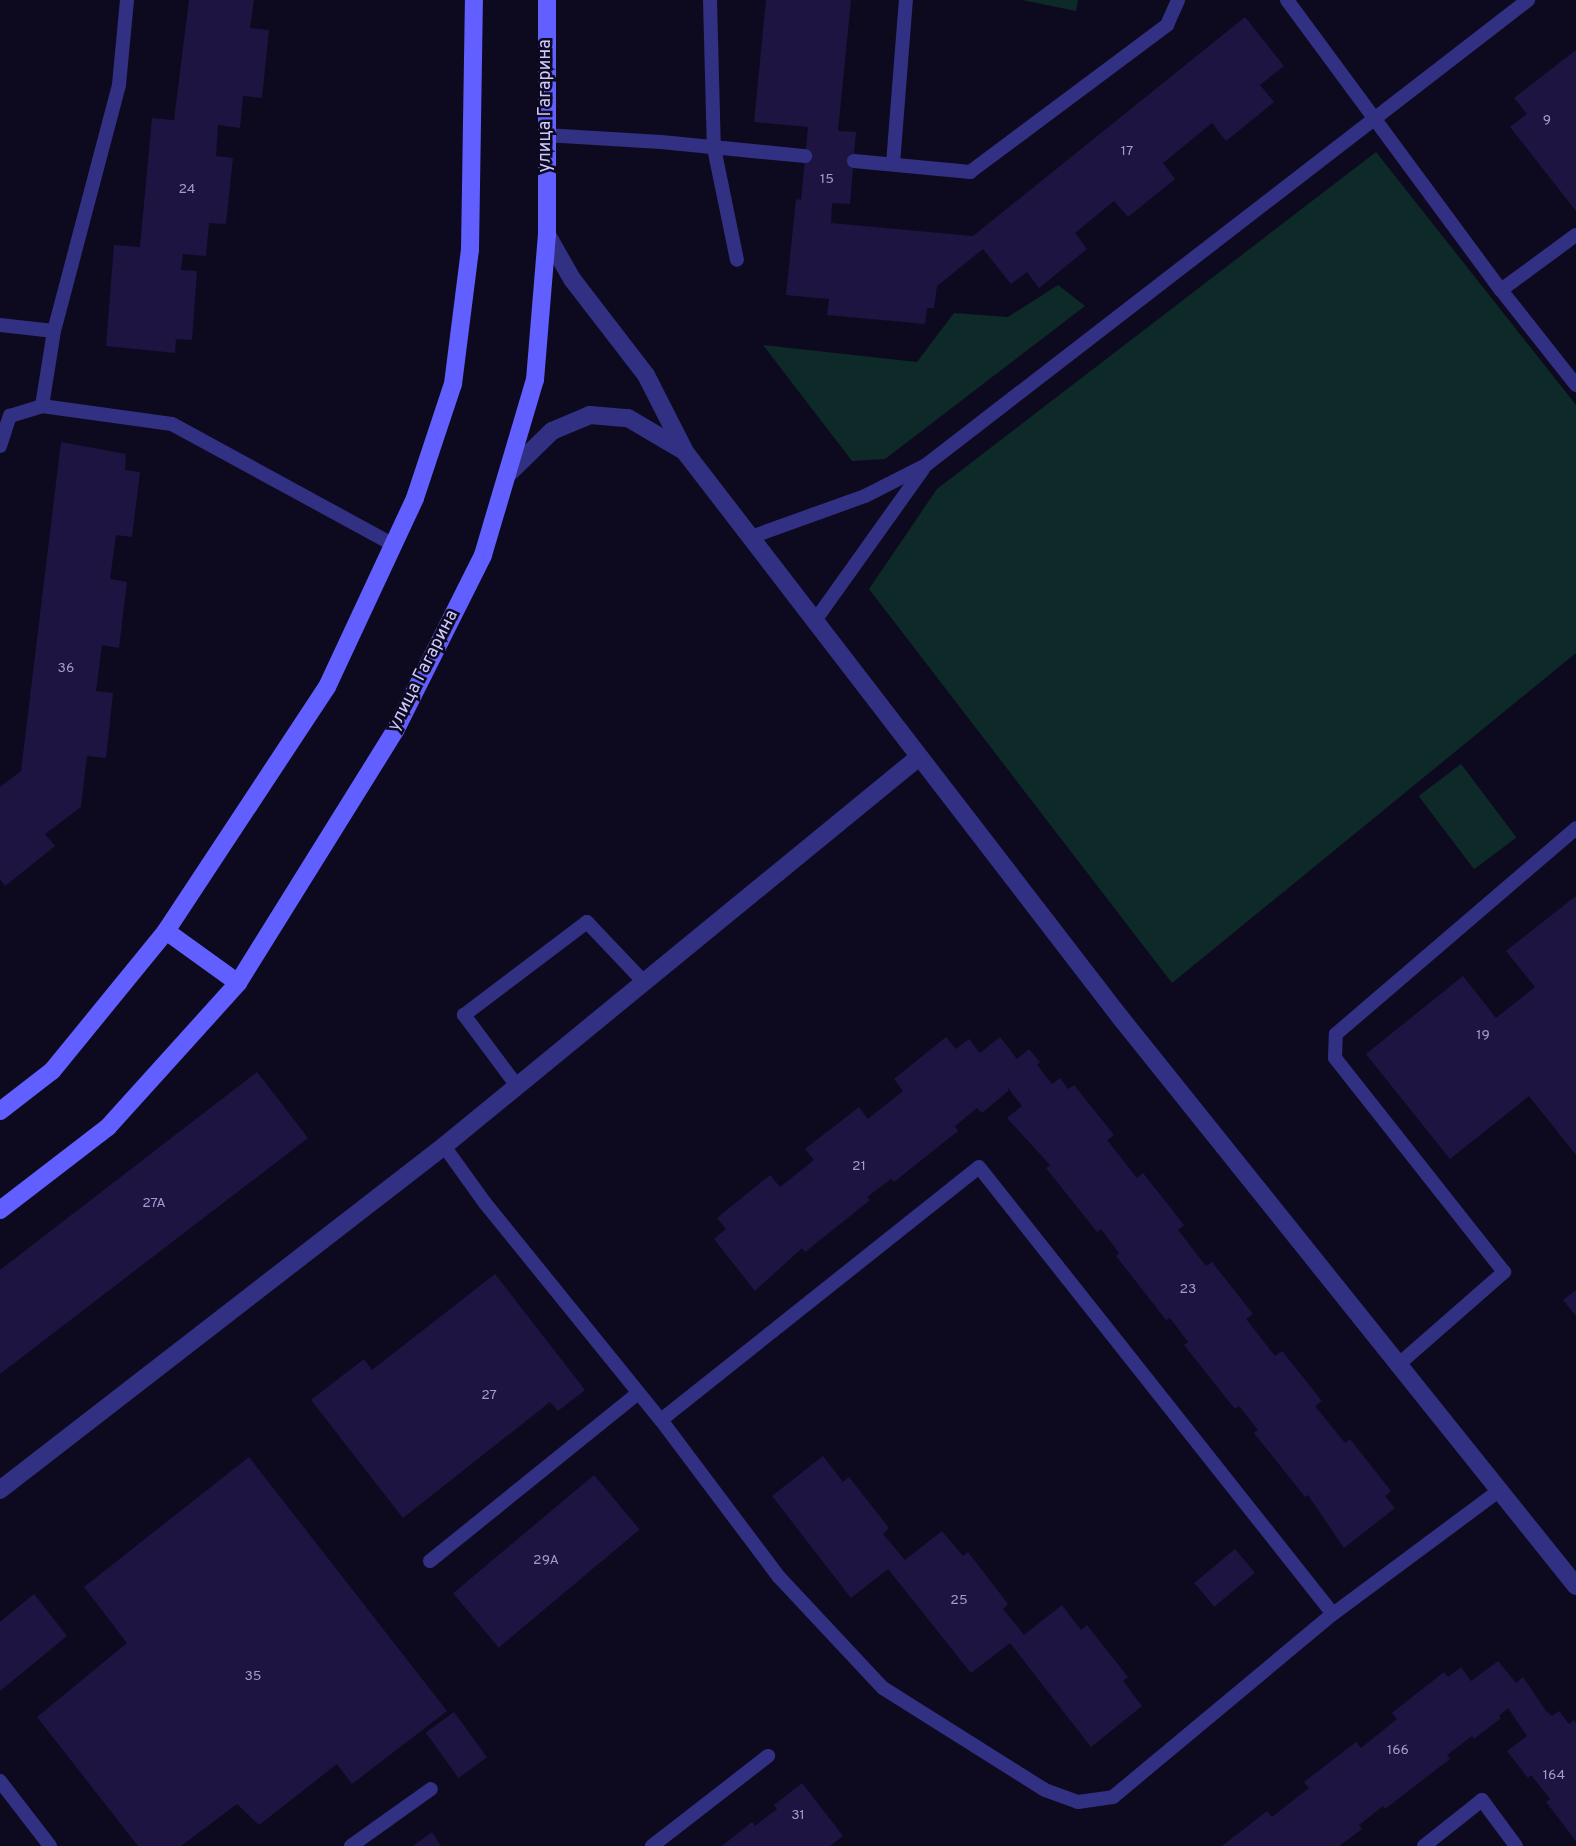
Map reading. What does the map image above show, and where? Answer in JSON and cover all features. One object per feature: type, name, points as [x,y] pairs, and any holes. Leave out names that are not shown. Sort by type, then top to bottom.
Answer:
[{"type":"main road","points":[[0,1111],[52,1071],[166,930],[327,687],[415,498],[453,384],[470,250],[474,0]]},
{"type":"main road","name":"улица Гагарина","points":[[0,1210],[108,1127],[238,983],[394,731],[483,555],[536,380],[547,235],[547,0]]},
{"type":"main road","points":[[166,930],[238,983]]},
{"type":"street","points":[[547,235],[572,279],[646,375],[685,452],[814,622],[1120,1017],[1576,1586]]},
{"type":"street","points":[[510,472],[552,431],[590,415],[628,418],[685,452]]},
{"type":"street","points":[[0,1490],[444,1146],[919,757]]},
{"type":"lane","points":[[42,406],[54,331],[119,85],[127,0]]},
{"type":"lane","points":[[710,0],[714,148],[737,260]]},
{"type":"lane","points":[[893,164],[906,0]]},
{"type":"lane","points":[[854,161],[970,172],[1167,25],[1178,0]]},
{"type":"lane","points":[[1287,0],[1501,290],[1576,385]]},
{"type":"lane","points":[[751,537],[864,496],[926,465],[1528,0]]},
{"type":"lane","points":[[545,135],[805,156]]},
{"type":"lane","points":[[1501,290],[1576,235]]},
{"type":"lane","points":[[0,324],[54,331]]},
{"type":"lane","points":[[0,446],[10,416],[42,406],[172,424],[394,545]]},
{"type":"lane","points":[[814,622],[926,465]]},
{"type":"lane","points":[[1399,1364],[1504,1272],[1335,1058],[1336,1034],[1576,828]]},
{"type":"lane","points":[[517,1086],[464,1015],[587,922],[644,982]]},
{"type":"lane","points":[[444,1146],[485,1203],[661,1420],[779,1577],[883,1688],[1045,1790],[1077,1802],[1113,1797],[1333,1614],[1500,1490]]},
{"type":"lane","points":[[661,1420],[979,1167],[1333,1614]]},
{"type":"lane","points":[[430,1561],[638,1393]]},
{"type":"lane","points":[[652,1846],[768,1756]]},
{"type":"lane","points":[[0,1781],[50,1846]]},
{"type":"lane","points":[[351,1846],[431,1789]]},
{"type":"lane","points":[[1424,1846],[1482,1800],[1516,1846]]},
{"type":"green space","points":[[1022,0],[1078,0],[1076,11]]},
{"type":"green space","points":[[1376,152],[1576,405],[1576,653],[1172,983],[869,589],[937,489]]},
{"type":"green space","points":[[1058,285],[1085,306],[885,459],[852,461],[763,345],[917,362],[954,313],[1008,317]]},
{"type":"green space","points":[[1461,764],[1516,837],[1474,869],[1419,796]]},
{"type":"building","points":[[189,0],[254,0],[250,28],[269,30],[262,98],[243,96],[240,128],[218,125],[216,156],[233,158],[226,224],[209,223],[206,256],[183,254],[181,270],[197,271],[192,340],[176,339],[175,353],[106,346],[114,245],[140,247],[152,118],[174,120]]},
{"type":"building","points":[[766,0],[851,0],[838,131],[856,132],[850,204],[832,203],[831,223],[973,236],[1245,17],[1284,66],[1260,85],[1274,102],[1226,141],[1212,123],[1163,163],[1175,179],[1128,217],[1114,201],[1075,233],[1087,249],[1039,288],[1027,272],[1011,284],[983,249],[937,286],[934,308],[927,308],[925,324],[827,315],[829,299],[786,295],[796,199],[801,200],[808,127],[754,122]]},
{"type":"building","points":[[1576,50],[1576,211],[1510,127],[1527,114],[1514,98]]},
{"type":"building","points":[[61,442],[126,454],[125,470],[140,472],[132,537],[116,535],[110,579],[127,582],[119,648],[102,645],[96,691],[113,693],[106,758],[87,756],[81,807],[45,834],[55,846],[5,886],[0,879],[0,787],[21,771]]},
{"type":"building","points":[[1576,896],[1576,1155],[1529,1096],[1450,1159],[1366,1054],[1463,976],[1496,1018],[1535,987],[1506,951]]},
{"type":"building","points":[[946,1037],[956,1049],[969,1039],[980,1053],[1000,1037],[1017,1059],[1029,1049],[1040,1062],[1037,1065],[1052,1084],[1060,1078],[1068,1089],[1074,1085],[1114,1135],[1107,1140],[1137,1178],[1143,1173],[1184,1225],[1178,1230],[1206,1266],[1212,1262],[1253,1314],[1246,1319],[1275,1356],[1282,1351],[1322,1401],[1315,1406],[1345,1443],[1350,1439],[1391,1491],[1385,1496],[1395,1508],[1344,1548],[1308,1495],[1305,1497],[1254,1433],[1258,1430],[1239,1406],[1235,1409],[1184,1345],[1188,1342],[1170,1318],[1166,1320],[1116,1256],[1119,1253],[1101,1229],[1097,1232],[1046,1168],[1050,1165],[1007,1118],[1022,1106],[1008,1088],[1008,1091],[982,1113],[977,1108],[955,1126],[958,1131],[894,1182],[891,1179],[867,1197],[870,1200],[805,1252],[802,1248],[755,1291],[714,1239],[726,1229],[717,1218],[770,1175],[780,1187],[814,1160],[805,1149],[859,1107],[868,1119],[903,1091],[894,1079]]},
{"type":"building","points":[[257,1072],[308,1138],[0,1374],[0,1270]]},
{"type":"building","points":[[495,1274],[585,1390],[558,1411],[550,1402],[403,1518],[311,1400],[364,1359],[372,1370]]},
{"type":"building","points":[[1576,1290],[1576,1316],[1563,1300]]},
{"type":"building","points":[[823,1456],[843,1482],[849,1477],[889,1528],[883,1534],[905,1560],[942,1531],[963,1556],[968,1552],[1008,1604],[1003,1609],[1024,1635],[1062,1605],[1081,1630],[1087,1625],[1128,1677],[1123,1681],[1142,1706],[1091,1747],[1010,1643],[971,1673],[888,1569],[851,1598],[772,1496]]},
{"type":"building","points":[[249,1457],[447,1711],[352,1784],[337,1764],[259,1825],[237,1804],[181,1846],[138,1846],[37,1717],[127,1643],[84,1587]]},
{"type":"building","points":[[594,1475],[640,1529],[499,1648],[453,1593]]},
{"type":"building","points":[[1235,1549],[1255,1573],[1214,1607],[1194,1583]]},
{"type":"building","points":[[34,1594],[67,1636],[0,1691],[0,1622]]},
{"type":"building","points":[[1498,1661],[1516,1683],[1523,1677],[1552,1716],[1559,1711],[1569,1724],[1574,1720],[1576,1723],[1576,1841],[1546,1802],[1550,1799],[1531,1775],[1528,1778],[1507,1751],[1527,1736],[1508,1708],[1499,1716],[1501,1718],[1474,1739],[1472,1736],[1447,1755],[1450,1759],[1385,1809],[1383,1806],[1359,1825],[1362,1829],[1339,1846],[1222,1846],[1267,1811],[1272,1817],[1309,1788],[1304,1782],[1356,1742],[1361,1748],[1397,1719],[1392,1713],[1444,1672],[1448,1677],[1461,1667],[1471,1681]]},
{"type":"building","points":[[454,1712],[487,1757],[459,1778],[426,1733]]},
{"type":"building","points":[[802,1783],[843,1836],[830,1846],[722,1846],[752,1822],[755,1826],[777,1809],[774,1805]]},
{"type":"building","points":[[432,1832],[441,1846],[413,1846]]}]
